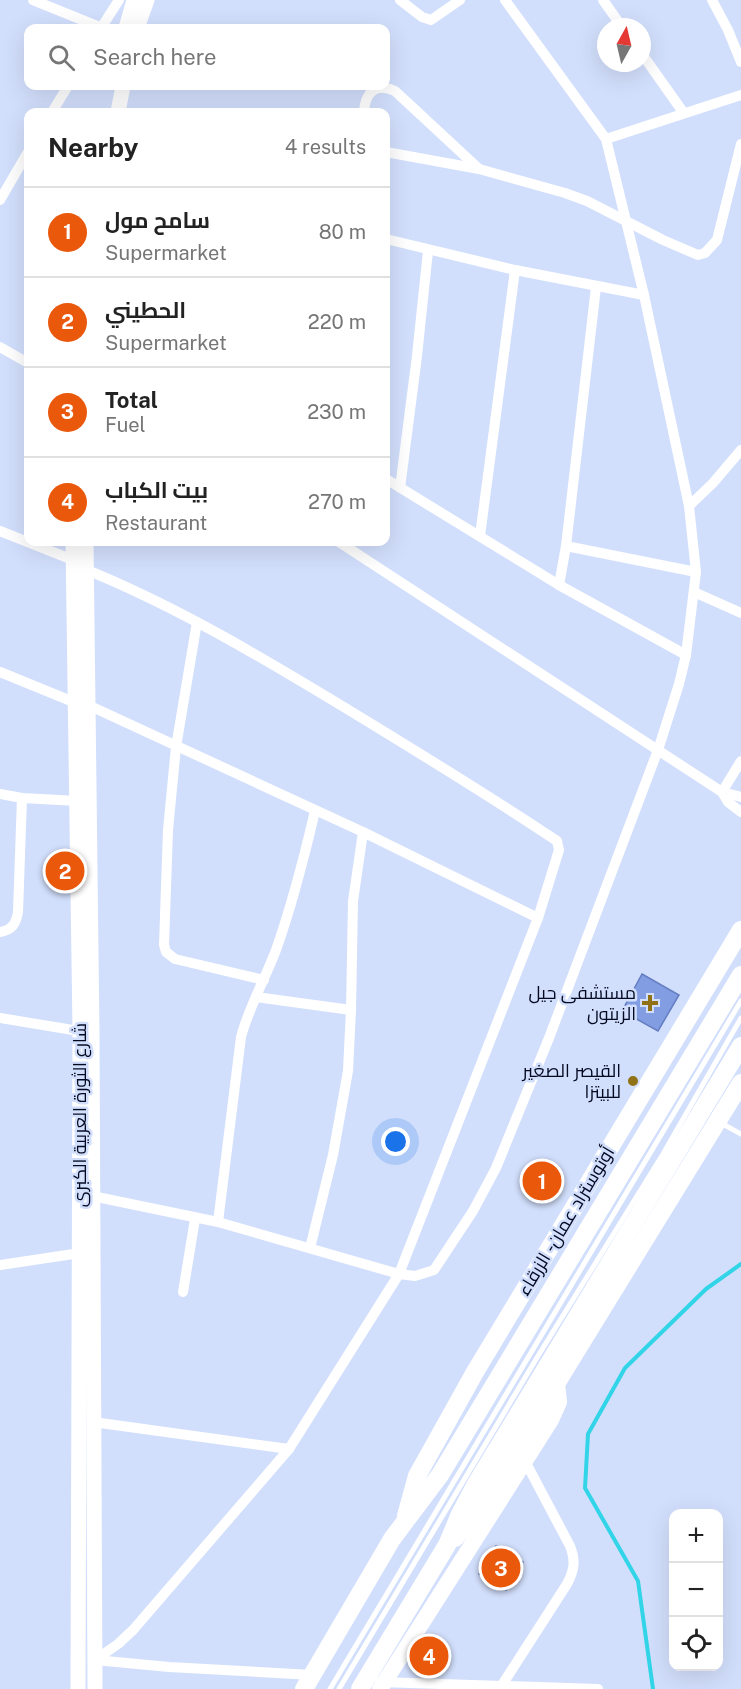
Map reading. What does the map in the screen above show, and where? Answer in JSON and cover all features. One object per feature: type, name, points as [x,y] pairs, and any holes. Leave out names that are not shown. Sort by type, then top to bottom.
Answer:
[{"type":"highway","name":"أوتوستراد عمان - الزرقاء","points":[[405,1519],[417,1476],[475,1372],[741,930]]},
{"type":"highway","name":"أوتوستراد عمان - الزرقاء","points":[[309,1682],[380,1558],[405,1519],[440,1475],[741,975]]},
{"type":"highway","points":[[373,1685],[447,1545],[476,1484],[741,1046]]},
{"type":"highway","points":[[447,1545],[460,1533],[481,1506],[741,1083]]},
{"type":"main road","points":[[127,24],[134,0]]},
{"type":"main road","points":[[138,24],[147,0]]},
{"type":"main road","points":[[109,108],[112,90]]},
{"type":"main road","points":[[119,108],[122,90]]},
{"type":"main road","name":"شارع الثورة العربية الكبرى","points":[[73,546],[82,704],[86,1032],[80,1253],[78,1689]]},
{"type":"main road","name":"شارع الثورة العربية الكبرى","points":[[86,546],[78,801],[92,1196],[95,1689]]},
{"type":"main road","points":[[373,1685],[556,1412],[559,1402],[557,1384]]},
{"type":"street","points":[[33,0],[91,24]]},
{"type":"street","points":[[104,24],[119,0]]},
{"type":"street","points":[[400,0],[422,17],[431,20],[460,0]]},
{"type":"street","points":[[92,1196],[218,1222],[399,1274],[415,1276],[434,1270],[473,1210],[496,1167],[549,1038],[658,750],[686,655],[696,572],[689,506],[644,295],[606,139],[505,0]]},
{"type":"street","points":[[603,0],[616,18]]},
{"type":"street","points":[[712,0],[741,62]]},
{"type":"street","points":[[651,67],[683,112]]},
{"type":"street","points":[[390,88],[415,108],[479,169]]},
{"type":"street","points":[[54,108],[66,90]]},
{"type":"street","points":[[365,108],[368,94],[372,90]]},
{"type":"street","points":[[606,139],[683,112],[741,95]]},
{"type":"street","points":[[390,153],[479,169],[566,193],[624,219],[692,254],[705,253],[717,240],[741,144]]},
{"type":"street","points":[[0,200],[24,159]]},
{"type":"street","points":[[390,240],[515,270],[644,295]]},
{"type":"street","points":[[400,488],[428,251]]},
{"type":"street","points":[[480,536],[515,270]]},
{"type":"street","points":[[559,585],[566,546],[596,287]]},
{"type":"street","points":[[0,347],[24,361]]},
{"type":"street","points":[[689,506],[713,483],[741,450]]},
{"type":"street","points":[[390,482],[559,585],[686,655]]},
{"type":"street","points":[[0,531],[24,540]]},
{"type":"street","points":[[38,546],[74,560]]},
{"type":"street","points":[[345,546],[722,792],[741,797]]},
{"type":"street","points":[[566,546],[696,572]]},
{"type":"street","points":[[87,570],[197,622],[280,668],[484,793],[557,841],[559,855],[538,918],[399,1274],[289,1449],[134,1630],[95,1660]]},
{"type":"street","points":[[694,592],[741,613]]},
{"type":"street","points":[[197,622],[176,747],[167,842],[164,921],[166,952],[175,958],[264,980]]},
{"type":"street","points":[[0,672],[82,704],[363,832],[538,918]]},
{"type":"street","points":[[722,792],[741,761]]},
{"type":"street","points":[[722,792],[728,802],[741,812]]},
{"type":"street","points":[[0,794],[22,798],[78,801]]},
{"type":"street","points":[[0,932],[14,925],[18,912],[22,798]]},
{"type":"street","points":[[218,1222],[237,1056],[244,1026],[264,980],[292,897],[315,811]]},
{"type":"street","points":[[310,1248],[333,1155],[348,1071],[353,902],[363,832]]},
{"type":"street","points":[[256,997],[351,1010]]},
{"type":"street","points":[[0,1018],[86,1032]]},
{"type":"street","points":[[183,1292],[195,1219]]},
{"type":"street","points":[[0,1265],[80,1253]]},
{"type":"street","points":[[93,1422],[289,1449]]},
{"type":"street","points":[[502,1685],[574,1569],[570,1546],[525,1461]]},
{"type":"street","points":[[95,1660],[309,1682]]},
{"type":"street","points":[[373,1685],[502,1685],[598,1689]]},
{"type":"lane","points":[[330,1689],[523,1362],[741,1001]]},
{"type":"lane","points":[[339,1689],[538,1356],[663,1154],[741,1018]]},
{"type":"lane","points":[[717,1121],[741,1134]]},
{"type":"building","name":"مستشفى جيل الزيتون","points":[[642,974],[679,995],[658,1031],[622,1011]]},
{"type":"building","points":[[496,1546],[523,1562],[506,1590],[479,1574]]},
{"type":"waterway","points":[[653,1689],[638,1581],[585,1488],[588,1434],[625,1368],[706,1289],[741,1264]]},
{"type":"place","name":"الحطيني","points":[[65,871]]},
{"type":"place","name":"مستشفى جيل الزيتون","points":[[650,1003]]},
{"type":"place","name":"القيصر الصغير للبيتزا","points":[[633,1081]]},
{"type":"place","name":"سامح مول","points":[[542,1181]]},
{"type":"place","name":"Total","points":[[501,1568]]},
{"type":"place","name":"بيت الكباب","points":[[429,1656]]}]
